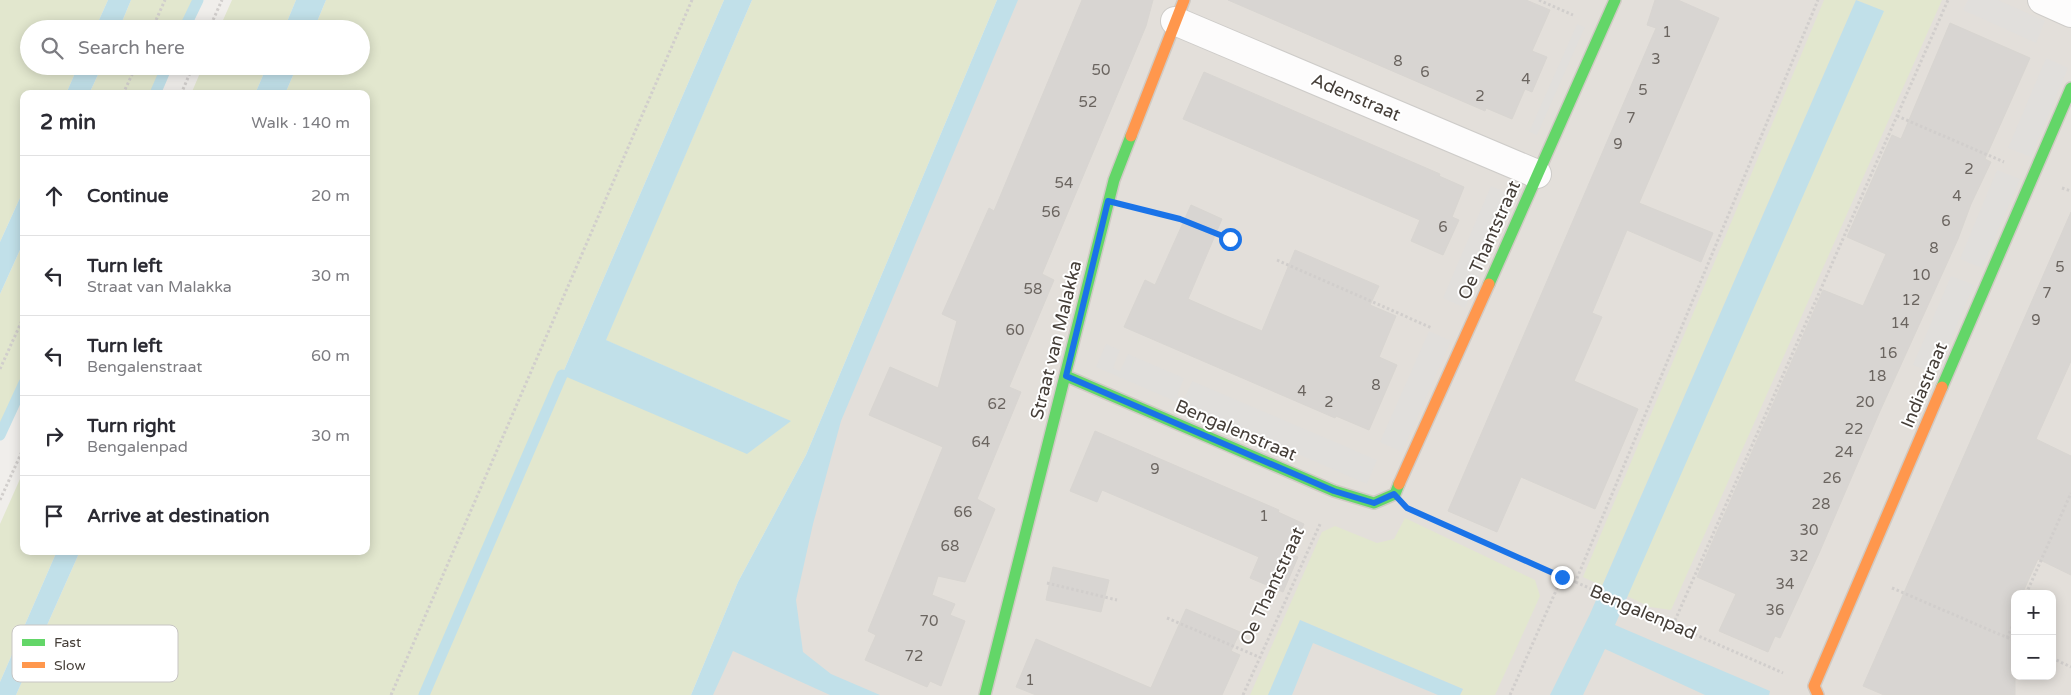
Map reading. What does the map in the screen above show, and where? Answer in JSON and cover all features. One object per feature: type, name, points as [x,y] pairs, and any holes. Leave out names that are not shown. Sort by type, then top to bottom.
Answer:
[{"type":"street","name":"Oe Thantstraat","points":[[1394,494],[1615,0]]},
{"type":"street","points":[[2042,0],[2071,13]]},
{"type":"street","name":"Adenstraat","points":[[1179,10],[1537,174]]},
{"type":"street","name":"Straat van Malakka","points":[[986,694],[1108,201],[1114,180],[1179,10]]},
{"type":"street","name":"Indiastraat","points":[[1816,691],[1862,575],[2071,88]]},
{"type":"street","name":"Bengalenstraat","points":[[1066,376],[1334,491],[1374,503],[1394,494]]},
{"type":"path","points":[[156,20],[165,0]]},
{"type":"path","points":[[213,20],[222,0]]},
{"type":"path","points":[[391,695],[692,0]]},
{"type":"path","points":[[1575,583],[1818,0]]},
{"type":"path","points":[[1673,625],[1948,0]]},
{"type":"path","points":[[125,90],[132,75]]},
{"type":"path","points":[[182,90],[189,75]]},
{"type":"path","points":[[1897,116],[2071,192]]},
{"type":"path","points":[[1108,201],[1180,219],[1230,239]]},
{"type":"path","points":[[1277,260],[1462,341]]},
{"type":"path","points":[[0,369],[20,325]]},
{"type":"path","points":[[0,500],[20,456]]},
{"type":"path","name":"Oe Thantstraat","points":[[1243,695],[1334,491]]},
{"type":"path","points":[[2028,590],[2071,493]]},
{"type":"path","name":"Bengalenpad","points":[[1394,494],[1407,508],[1673,625],[1816,691]]},
{"type":"path","points":[[1015,575],[1117,600]]},
{"type":"path","points":[[1862,575],[2011,640]]},
{"type":"path","points":[[1510,695],[1562,577]]},
{"type":"path","points":[[1167,618],[1259,657]]},
{"type":"path","points":[[2007,638],[2011,629]]},
{"type":"path","points":[[2056,660],[2071,666]]},
{"type":"shaded area","points":[[1001,0],[2071,0],[2071,695],[711,695]]},
{"type":"shaded area","points":[[1968,0],[1998,0],[2045,21],[2036,43],[1963,10]]},
{"type":"shaded area","points":[[1577,24],[1585,27],[1537,135],[1529,132]]},
{"type":"shaded area","points":[[2046,58],[2068,68],[2031,157],[2008,148]]},
{"type":"shaded area","points":[[1997,170],[2020,179],[1982,268],[1960,259]]},
{"type":"shaded area","points":[[1491,186],[1514,196],[1465,308],[1443,298]]},
{"type":"shaded area","points":[[1951,276],[1974,285],[1936,374],[1913,365]]},
{"type":"shaded area","points":[[1429,331],[1451,341],[1402,452],[1380,442]]},
{"type":"shaded area","points":[[1106,344],[1120,350],[1113,368],[1120,371],[1128,354],[1184,378],[1177,396],[1184,400],[1192,381],[1377,460],[1367,484],[1096,367]]},
{"type":"green space","points":[[0,0],[108,0],[99,20],[20,20],[20,75],[74,75],[68,90],[20,90],[20,198],[0,242]]},
{"type":"green space","points":[[131,0],[198,0],[188,20],[123,20]]},
{"type":"green space","points":[[232,0],[296,0],[288,20],[223,20]]},
{"type":"green space","points":[[326,0],[724,0],[562,375],[790,421],[605,340],[752,0],[997,0],[806,455],[738,582],[691,695],[16,695],[22,682],[178,682],[178,625],[47,625],[78,555],[370,555],[370,90],[287,90],[293,75],[370,75],[370,20],[318,20]]},
{"type":"green space","points":[[1824,0],[1856,0],[1602,586],[1583,577]]},
{"type":"green space","points":[[1856,0],[1942,0],[1671,610],[1650,607],[1627,596],[1883,11]]},
{"type":"green space","points":[[98,75],[163,75],[157,90],[91,90]]},
{"type":"green space","points":[[199,75],[263,75],[257,90],[193,90]]},
{"type":"green space","points":[[20,250],[20,392],[0,435],[0,294]]},
{"type":"green space","points":[[20,479],[20,555],[55,555],[25,625],[12,625],[12,654],[0,682],[0,524]]},
{"type":"green space","points":[[1405,518],[1535,580],[1540,596],[1495,695],[1460,695],[1463,689],[1300,620],[1268,695],[1250,695],[1322,532],[1335,526],[1377,543],[1394,539]]},
{"type":"water","points":[[108,0],[131,0],[123,20],[99,20]]},
{"type":"water","points":[[296,0],[326,0],[318,20],[288,20]]},
{"type":"water","points":[[724,0],[752,0],[606,340],[791,421],[747,454],[562,375]]},
{"type":"water","points":[[997,0],[1018,0],[841,421],[813,524],[796,600],[803,652],[831,674],[880,695],[830,695],[733,651],[713,695],[691,695],[738,582],[806,455]]},
{"type":"water","points":[[1856,0],[1884,11],[1615,625],[1770,691],[1769,695],[1705,695],[1605,649],[1583,695],[1550,695],[1590,614]]},
{"type":"water","points":[[74,75],[98,75],[91,90],[68,90]]},
{"type":"water","points":[[263,75],[293,75],[287,90],[257,90]]},
{"type":"water","points":[[20,198],[20,250],[0,294],[0,242]]},
{"type":"water","points":[[55,555],[78,555],[47,625],[25,625]]},
{"type":"water","points":[[1300,620],[1463,689],[1460,695],[1438,695],[1313,643],[1292,695],[1268,695]]},
{"type":"water","points":[[12,654],[12,682],[22,682],[16,695],[0,695],[0,682]]},
{"type":"building","points":[[1082,0],[1153,0],[1146,26],[1042,274],[1054,280],[1009,387],[1021,392],[977,499],[995,509],[965,582],[938,576],[932,595],[955,604],[950,615],[965,621],[941,686],[930,681],[927,687],[865,660],[876,635],[868,631],[943,447],[869,415],[890,367],[938,388],[957,321],[942,314],[989,208],[994,211]]},
{"type":"building","points":[[1228,0],[1526,0],[1550,10],[1532,51],[1547,57],[1532,92],[1525,89],[1512,119],[1486,108],[1485,111]]},
{"type":"building","points":[[1655,0],[1678,0],[1719,18],[1639,203],[1713,233],[1701,262],[1627,230],[1592,313],[1602,317],[1574,381],[1638,409],[1617,458],[1595,509],[1521,477],[1497,532],[1448,511],[1656,28],[1647,25]]},
{"type":"building","points":[[1950,23],[2030,58],[1985,159],[1991,162],[1971,204],[1958,239],[1780,638],[1775,636],[1768,652],[1719,631],[1736,594],[1697,577],[1823,290],[1863,306],[1886,254],[1847,237],[1892,135],[1901,139]]},
{"type":"building","points":[[1204,72],[1440,174],[1439,176],[1464,187],[1452,217],[1459,220],[1443,255],[1411,241],[1420,220],[1183,119]]},
{"type":"building","points":[[1191,205],[1222,219],[1188,299],[1224,315],[1262,331],[1295,250],[1379,286],[1370,305],[1396,316],[1379,357],[1397,365],[1369,430],[1336,416],[1335,418],[1124,327],[1145,280],[1155,285]]},
{"type":"building","points":[[2071,212],[2071,361],[2036,439],[2071,456],[2071,575],[2038,559],[2024,590],[2011,590],[2011,680],[2015,680],[2015,695],[1884,695],[1863,686]]},
{"type":"building","points":[[1095,431],[1279,510],[1278,512],[1304,524],[1291,554],[1298,557],[1283,592],[1250,578],[1259,557],[1102,490],[1097,502],[1070,491]]},
{"type":"building","points":[[1053,567],[1109,580],[1101,612],[1046,600]]},
{"type":"building","points":[[1186,609],[1240,632],[1231,651],[1240,655],[1222,695],[1036,695],[1016,687],[1036,639],[1151,688]]},
{"type":"waterway","points":[[188,20],[198,0]]},
{"type":"waterway","points":[[157,90],[163,75]]},
{"type":"waterway","points":[[424,695],[562,375]]},
{"type":"waterway","points":[[0,435],[20,392]]},
{"type":"traffic: fast","points":[[1489,284],[1615,0]]},
{"type":"traffic: fast","points":[[1942,387],[2071,88]]},
{"type":"traffic: fast","points":[[985,695],[1114,180],[1131,136]]},
{"type":"traffic: fast","points":[[1066,376],[1334,491],[1374,503],[1395,494],[1399,484]]},
{"type":"traffic: slow","points":[[1131,136],[1184,0]]},
{"type":"traffic: slow","points":[[1399,484],[1489,284]]},
{"type":"traffic: slow","points":[[1818,695],[1814,686],[1942,387]]},
{"type":"route","points":[[1230,239],[1180,219],[1108,201],[1066,376],[1334,491],[1374,503],[1394,494],[1407,508],[1562,577]]}]
